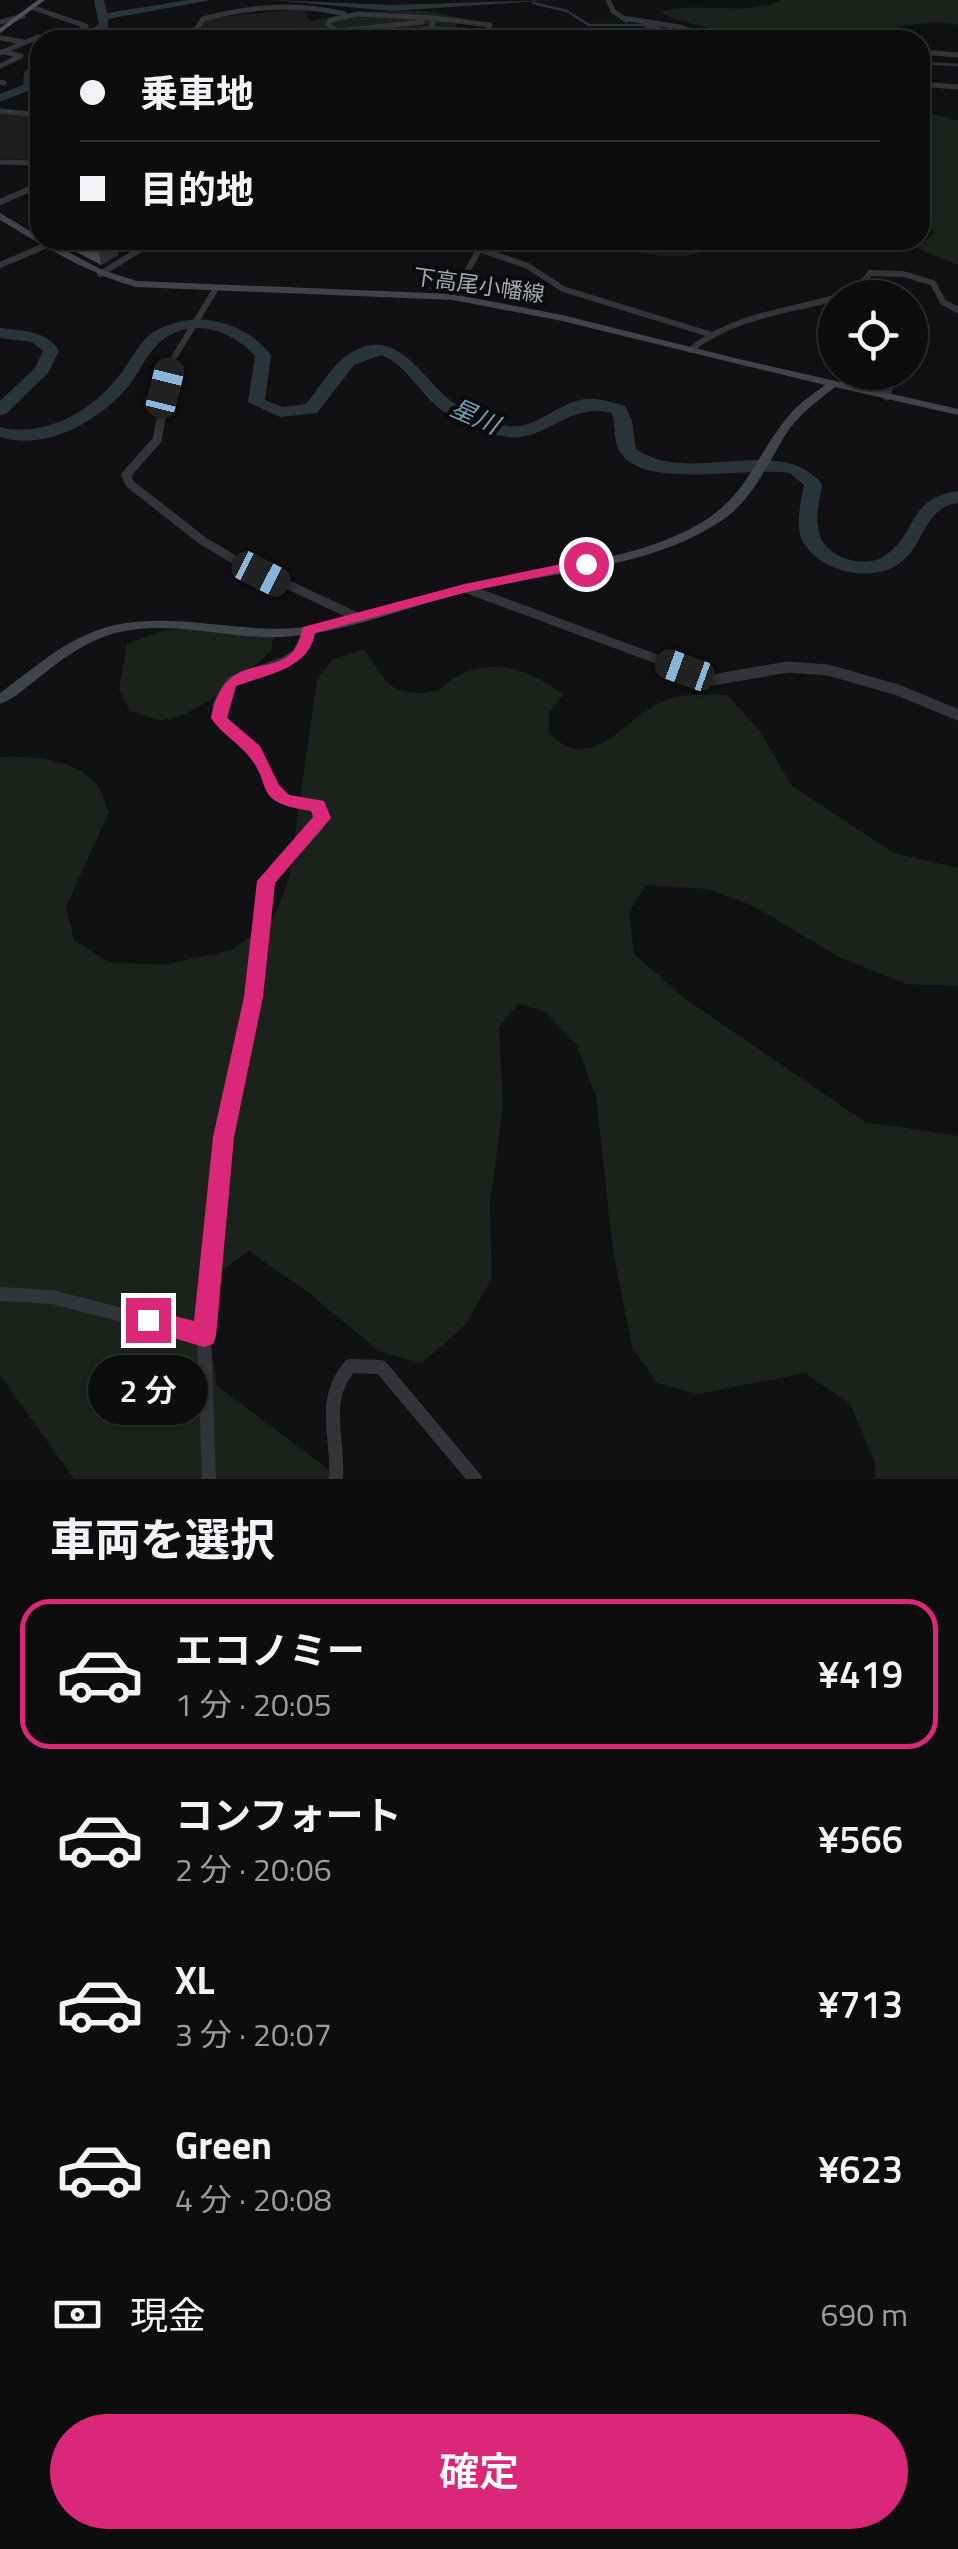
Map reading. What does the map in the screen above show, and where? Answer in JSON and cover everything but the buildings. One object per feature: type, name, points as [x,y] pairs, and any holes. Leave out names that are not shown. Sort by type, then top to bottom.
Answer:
[{"type":"main road","points":[[1,37],[42,0]]},
{"type":"main road","name":"下高尾小幡線","points":[[0,216],[30,235]]},
{"type":"main road","name":"下高尾小幡線","points":[[56,250],[100,274],[168,288],[453,297],[582,320],[818,381]]},
{"type":"main road","points":[[748,493],[798,412],[824,390]]},
{"type":"main road","name":"下高尾小幡線","points":[[858,390],[958,412]]},
{"type":"street","points":[[316,6],[325,0]]},
{"type":"street","points":[[608,0],[623,18],[657,30]]},
{"type":"street","points":[[194,30],[200,20],[207,18],[316,6],[347,16]]},
{"type":"street","points":[[34,8],[86,26],[82,30]]},
{"type":"street","points":[[0,22],[23,16]]},
{"type":"street","points":[[328,24],[347,16],[401,16],[490,24],[488,30]]},
{"type":"street","points":[[328,24],[401,16]]},
{"type":"street","points":[[623,18],[689,30]]},
{"type":"street","points":[[432,30],[433,20]]},
{"type":"street","points":[[347,30],[433,20]]},
{"type":"street","points":[[328,24],[337,30]]},
{"type":"street","points":[[1,37],[25,42]]},
{"type":"street","points":[[1,52],[30,40]]},
{"type":"street","points":[[0,66],[21,56],[1,52]]},
{"type":"street","points":[[930,53],[958,55]]},
{"type":"street","points":[[930,85],[958,88]]},
{"type":"street","points":[[0,111],[28,114]]},
{"type":"street","points":[[0,162],[30,163]]},
{"type":"street","points":[[0,202],[30,189]]},
{"type":"street","points":[[0,265],[35,250]]},
{"type":"street","points":[[100,274],[140,250]]},
{"type":"street","points":[[453,297],[479,250]]},
{"type":"street","points":[[485,250],[528,266],[563,288],[708,334]]},
{"type":"street","points":[[864,280],[870,273],[903,274],[923,280]]},
{"type":"street","points":[[928,282],[933,283],[943,302],[958,310]]},
{"type":"street","points":[[215,290],[172,361],[157,440],[126,476],[130,484],[202,540],[235,560],[359,618]]},
{"type":"street","points":[[690,350],[708,334],[777,309],[818,301]]},
{"type":"street","points":[[886,396],[887,390]]},
{"type":"street","points":[[0,700],[84,640],[109,630],[151,626],[263,634],[308,630],[465,588],[622,557],[683,536],[720,516],[748,493]]},
{"type":"street","points":[[465,588],[712,680],[728,681],[788,666],[808,668],[915,693],[958,715]]},
{"type":"street","points":[[209,1479],[204,1336],[224,1137],[254,997],[266,881],[322,818],[318,806],[284,800],[279,795],[254,750],[219,718],[219,705],[231,682],[284,664],[299,653],[308,630]]},
{"type":"street","points":[[0,1294],[52,1296],[204,1336]]},
{"type":"street","points":[[336,1479],[330,1401],[335,1380],[350,1366],[381,1367],[475,1479]]},
{"type":"shaded area","points":[[781,0],[958,0],[958,25],[920,24],[886,30],[723,30],[674,19],[661,12],[767,5]]},
{"type":"shaded area","points":[[306,8],[307,18],[320,26],[317,30],[199,30],[203,21]]},
{"type":"shaded area","points":[[428,11],[465,19],[454,30],[292,30],[328,17]]},
{"type":"shaded area","points":[[0,112],[30,115],[30,160],[0,158]]},
{"type":"shaded area","points":[[930,113],[958,121],[958,265],[922,250],[930,250],[930,236],[934,232],[930,229]]},
{"type":"shaded area","points":[[632,250],[707,250],[684,256]]},
{"type":"shaded area","points":[[257,629],[273,638],[271,651],[191,711],[162,720],[130,711],[119,690],[127,644],[166,630]]},
{"type":"shaded area","points":[[364,649],[388,683],[408,692],[432,692],[456,677],[484,667],[512,669],[539,679],[563,695],[549,712],[549,733],[565,745],[579,749],[607,740],[648,709],[670,698],[727,695],[759,730],[792,786],[894,853],[958,868],[958,986],[906,984],[841,958],[753,906],[708,889],[646,885],[629,912],[634,954],[684,998],[865,1122],[958,1136],[958,1479],[875,1479],[875,1462],[850,1404],[805,1373],[698,1394],[657,1383],[632,1347],[613,1251],[596,1096],[576,1044],[544,1011],[518,1004],[499,1027],[503,1107],[490,1204],[492,1278],[466,1324],[422,1363],[380,1352],[309,1293],[249,1251],[214,1276],[208,1329],[217,1386],[341,1479],[74,1479],[0,1375],[0,757],[62,763],[85,774],[100,788],[109,812],[66,907],[74,940],[108,962],[163,965],[232,950],[273,920],[289,878],[317,679],[332,660]]},
{"type":"waterway","points":[[96,30],[104,25],[99,0]]},
{"type":"waterway","points":[[103,17],[206,0]]},
{"type":"waterway","points":[[277,0],[391,8],[549,0]]},
{"type":"waterway","points":[[533,3],[567,11],[589,25],[651,25],[664,30]]},
{"type":"waterway","points":[[930,64],[958,65]]},
{"type":"waterway","points":[[0,98],[28,87],[30,73]]},
{"type":"waterway","name":"星川","points":[[0,432],[30,436],[63,427],[117,389],[154,339],[167,330],[212,324],[241,335],[263,355],[256,402],[280,412],[311,409],[355,357],[382,350],[404,361],[448,407],[492,428],[510,432],[529,430],[572,408],[595,404],[619,410],[627,449],[642,461],[680,468],[796,469],[813,484],[808,520],[812,541],[827,556],[848,565],[871,568],[893,560],[932,506],[943,499],[958,497]]},
{"type":"waterway","name":"星川","points":[[0,333],[36,338],[51,351],[42,370],[0,410]]},
{"type":"route","points":[[148,1320],[204,1336],[224,1137],[254,997],[266,881],[322,818],[318,806],[284,800],[273,788],[254,750],[226,728],[219,718],[224,692],[231,682],[291,660],[305,646],[308,630],[465,588],[586,564]]}]
